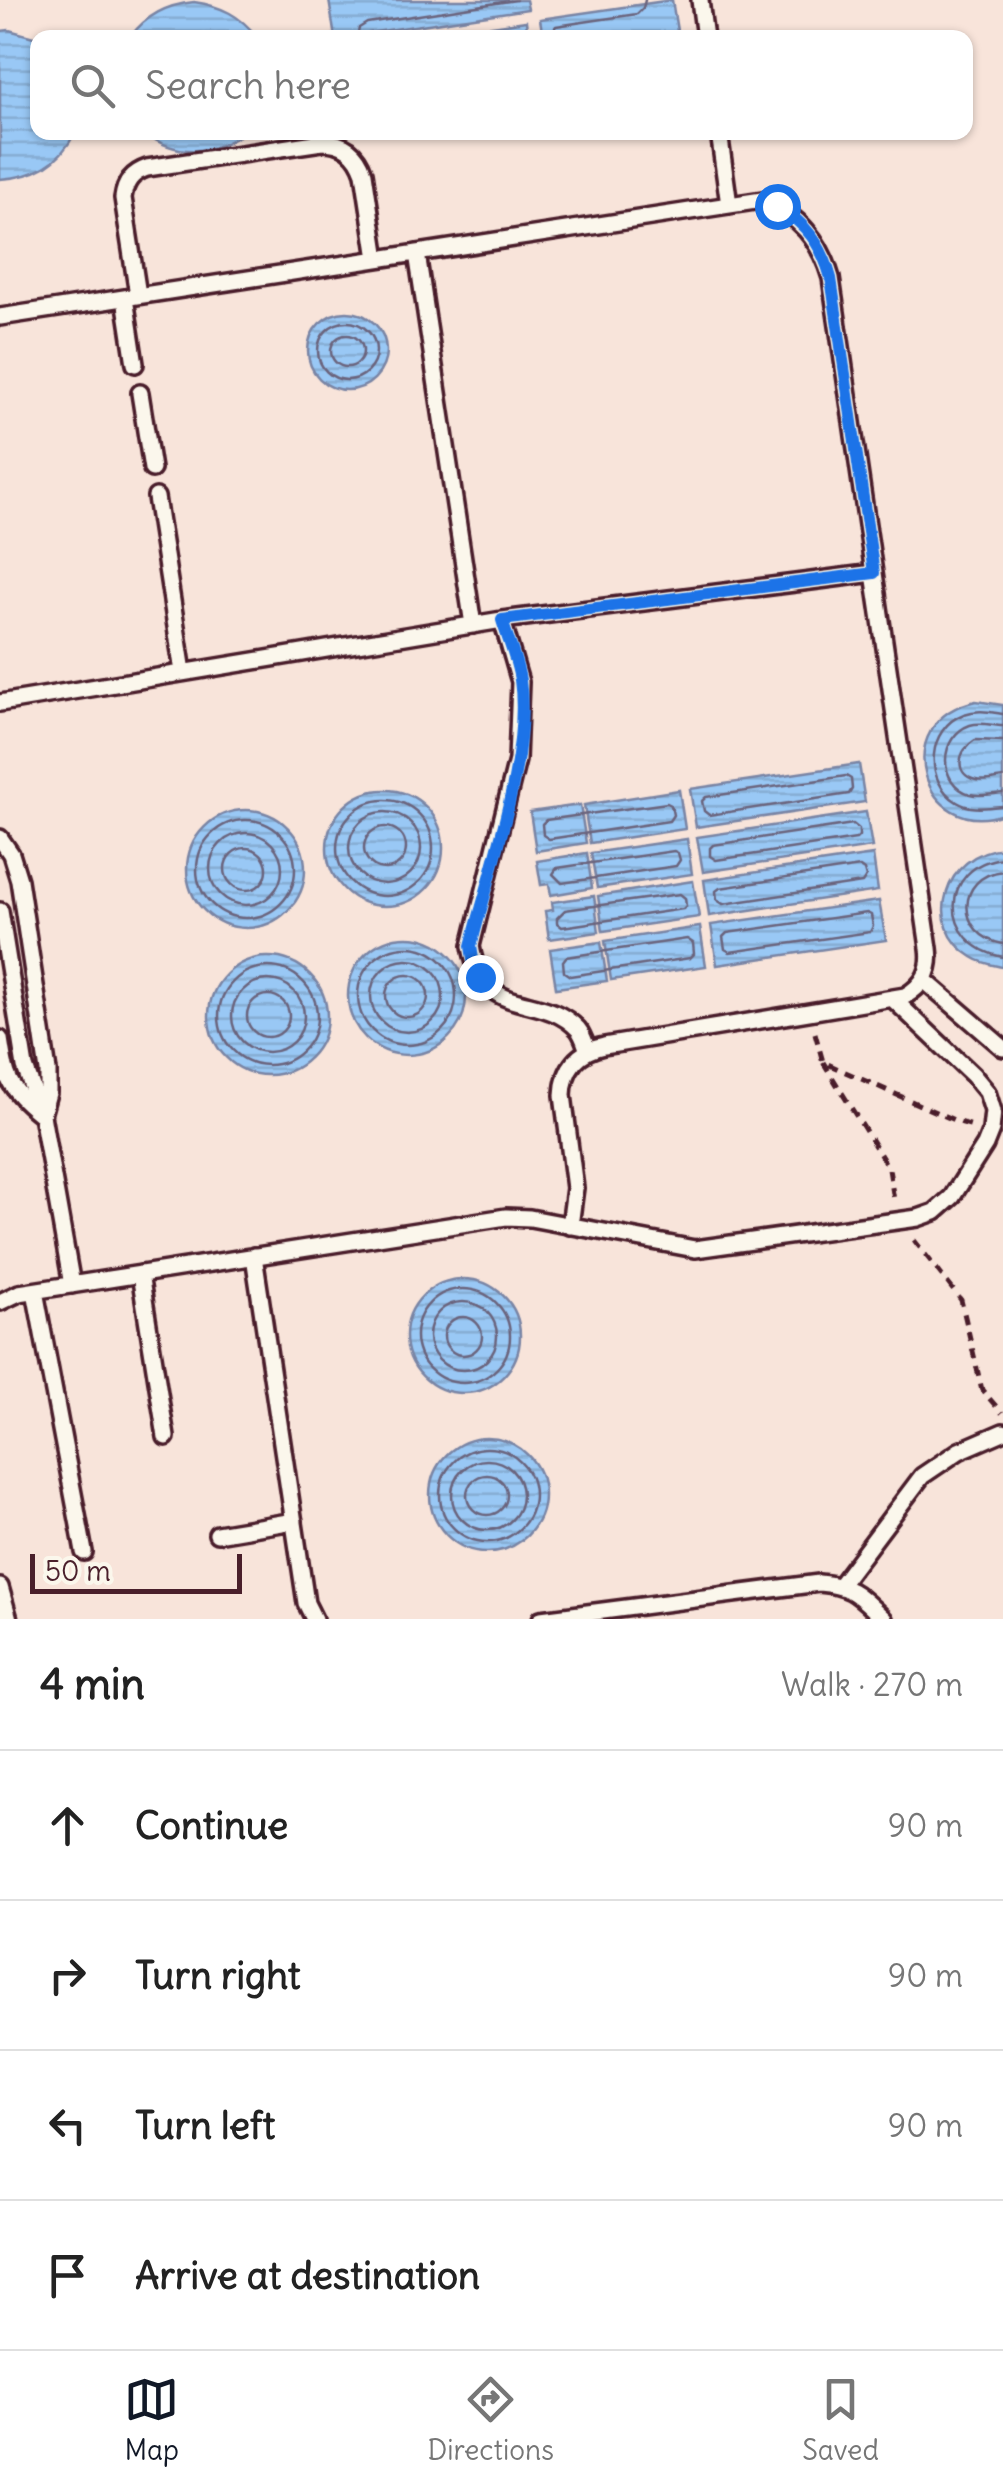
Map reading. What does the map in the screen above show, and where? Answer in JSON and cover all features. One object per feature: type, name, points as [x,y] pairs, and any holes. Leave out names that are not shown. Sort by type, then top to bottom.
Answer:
[{"type":"lane","points":[[700,0],[704,30]]},
{"type":"lane","points":[[720,140],[729,204]]},
{"type":"lane","points":[[135,364],[123,198],[130,177],[138,171],[322,142],[344,146],[360,162],[364,173],[377,259]]},
{"type":"lane","points":[[0,317],[762,200],[802,224],[815,240],[831,278],[929,948],[929,970],[916,990],[893,999],[588,1051],[573,1062],[563,1083],[575,1188],[570,1226]]},
{"type":"lane","points":[[418,253],[473,625]]},
{"type":"lane","points":[[140,393],[152,469]]},
{"type":"lane","points":[[156,497],[182,672]]},
{"type":"lane","points":[[0,703],[502,620],[874,573]]},
{"type":"lane","points":[[502,620],[520,682],[517,760],[471,946],[474,966],[487,986],[499,995],[569,1022],[578,1029],[588,1051]]},
{"type":"lane","points":[[0,838],[19,880],[49,1082],[42,1115]]},
{"type":"lane","points":[[0,910],[25,1067],[42,1115],[72,1285]]},
{"type":"lane","points":[[924,980],[1003,1048]]},
{"type":"lane","points":[[0,1302],[19,1293],[506,1217],[530,1218],[695,1249],[918,1218],[935,1212],[952,1197],[997,1133],[988,1092],[893,999]]},
{"type":"lane","points":[[0,1039],[5,1074],[18,1093],[42,1115]]},
{"type":"lane","points":[[254,1256],[306,1604],[314,1619]]},
{"type":"lane","points":[[140,1274],[166,1436]]},
{"type":"lane","points":[[35,1291],[84,1552]]},
{"type":"lane","points":[[840,1585],[922,1476],[959,1452],[1003,1432]]},
{"type":"lane","points":[[217,1534],[294,1521]]},
{"type":"lane","points":[[542,1619],[818,1583],[840,1585],[857,1594],[884,1619]]},
{"type":"lane","points":[[0,1587],[9,1619]]},
{"type":"path","points":[[809,1013],[823,1062],[956,1121],[997,1133]]},
{"type":"water","points":[[329,0],[526,0],[528,9],[388,30],[334,30]]},
{"type":"water","points":[[672,0],[677,30],[542,30],[540,19]]},
{"type":"water","points":[[194,2],[213,6],[250,30],[136,30],[158,12]]},
{"type":"water","points":[[526,21],[527,30],[465,30]]},
{"type":"water","points":[[0,31],[30,36],[30,140],[71,140],[45,167],[0,179]]},
{"type":"water","points":[[156,140],[231,140],[194,150]]},
{"type":"water","points":[[347,312],[375,323],[386,351],[375,379],[347,390],[319,379],[308,351],[319,323]]},
{"type":"water","points":[[976,701],[1003,705],[1003,814],[975,818],[952,811],[936,796],[926,775],[924,752],[931,731],[948,712]]},
{"type":"water","points":[[859,764],[865,802],[696,827],[690,789]]},
{"type":"water","points":[[385,790],[407,794],[426,807],[439,826],[443,848],[439,870],[426,889],[407,902],[385,906],[363,902],[344,889],[331,870],[327,848],[331,826],[344,807],[363,794]]},
{"type":"water","points":[[679,790],[685,829],[590,843],[584,805]]},
{"type":"water","points":[[580,805],[586,843],[536,851],[530,812]]},
{"type":"water","points":[[246,810],[279,820],[295,836],[305,869],[295,902],[279,918],[246,928],[213,918],[197,902],[187,869],[197,836],[213,820]]},
{"type":"water","points":[[866,812],[872,847],[703,872],[697,837]]},
{"type":"water","points":[[687,839],[692,874],[597,888],[591,853]]},
{"type":"water","points":[[1003,848],[1002,967],[975,959],[956,944],[947,928],[944,910],[954,877],[967,863],[983,853]]},
{"type":"water","points":[[587,853],[592,888],[551,895],[549,884],[541,885],[537,861]]},
{"type":"water","points":[[873,855],[878,891],[709,916],[704,880]]},
{"type":"water","points":[[693,881],[699,917],[603,931],[598,896]]},
{"type":"water","points":[[594,896],[599,932],[549,939],[545,911],[553,910],[552,902]]},
{"type":"water","points":[[879,901],[886,940],[717,965],[711,925]]},
{"type":"water","points":[[700,927],[706,966],[611,980],[605,941]]},
{"type":"water","points":[[407,937],[429,942],[449,954],[461,974],[466,996],[461,1018],[449,1038],[429,1050],[407,1055],[385,1050],[365,1038],[353,1018],[348,996],[353,974],[365,954],[385,942]]},
{"type":"water","points":[[601,942],[607,981],[556,988],[550,949]]},
{"type":"water","points":[[268,957],[301,967],[317,983],[327,1016],[317,1049],[301,1065],[268,1075],[235,1065],[219,1049],[209,1016],[219,983],[235,967]]},
{"type":"water","points":[[463,1279],[485,1284],[503,1296],[515,1314],[520,1336],[515,1358],[503,1376],[485,1388],[463,1393],[441,1388],[423,1376],[411,1358],[406,1336],[411,1314],[423,1296],[441,1284]]},
{"type":"water","points":[[487,1438],[509,1442],[528,1454],[540,1473],[544,1495],[540,1517],[528,1536],[509,1548],[487,1552],[465,1548],[446,1536],[434,1517],[430,1495],[434,1473],[446,1454],[465,1442]]},
{"type":"route","points":[[480,977],[471,946],[517,760],[520,713],[520,682],[502,620],[874,573],[831,278],[815,240],[802,224],[777,206]]}]
